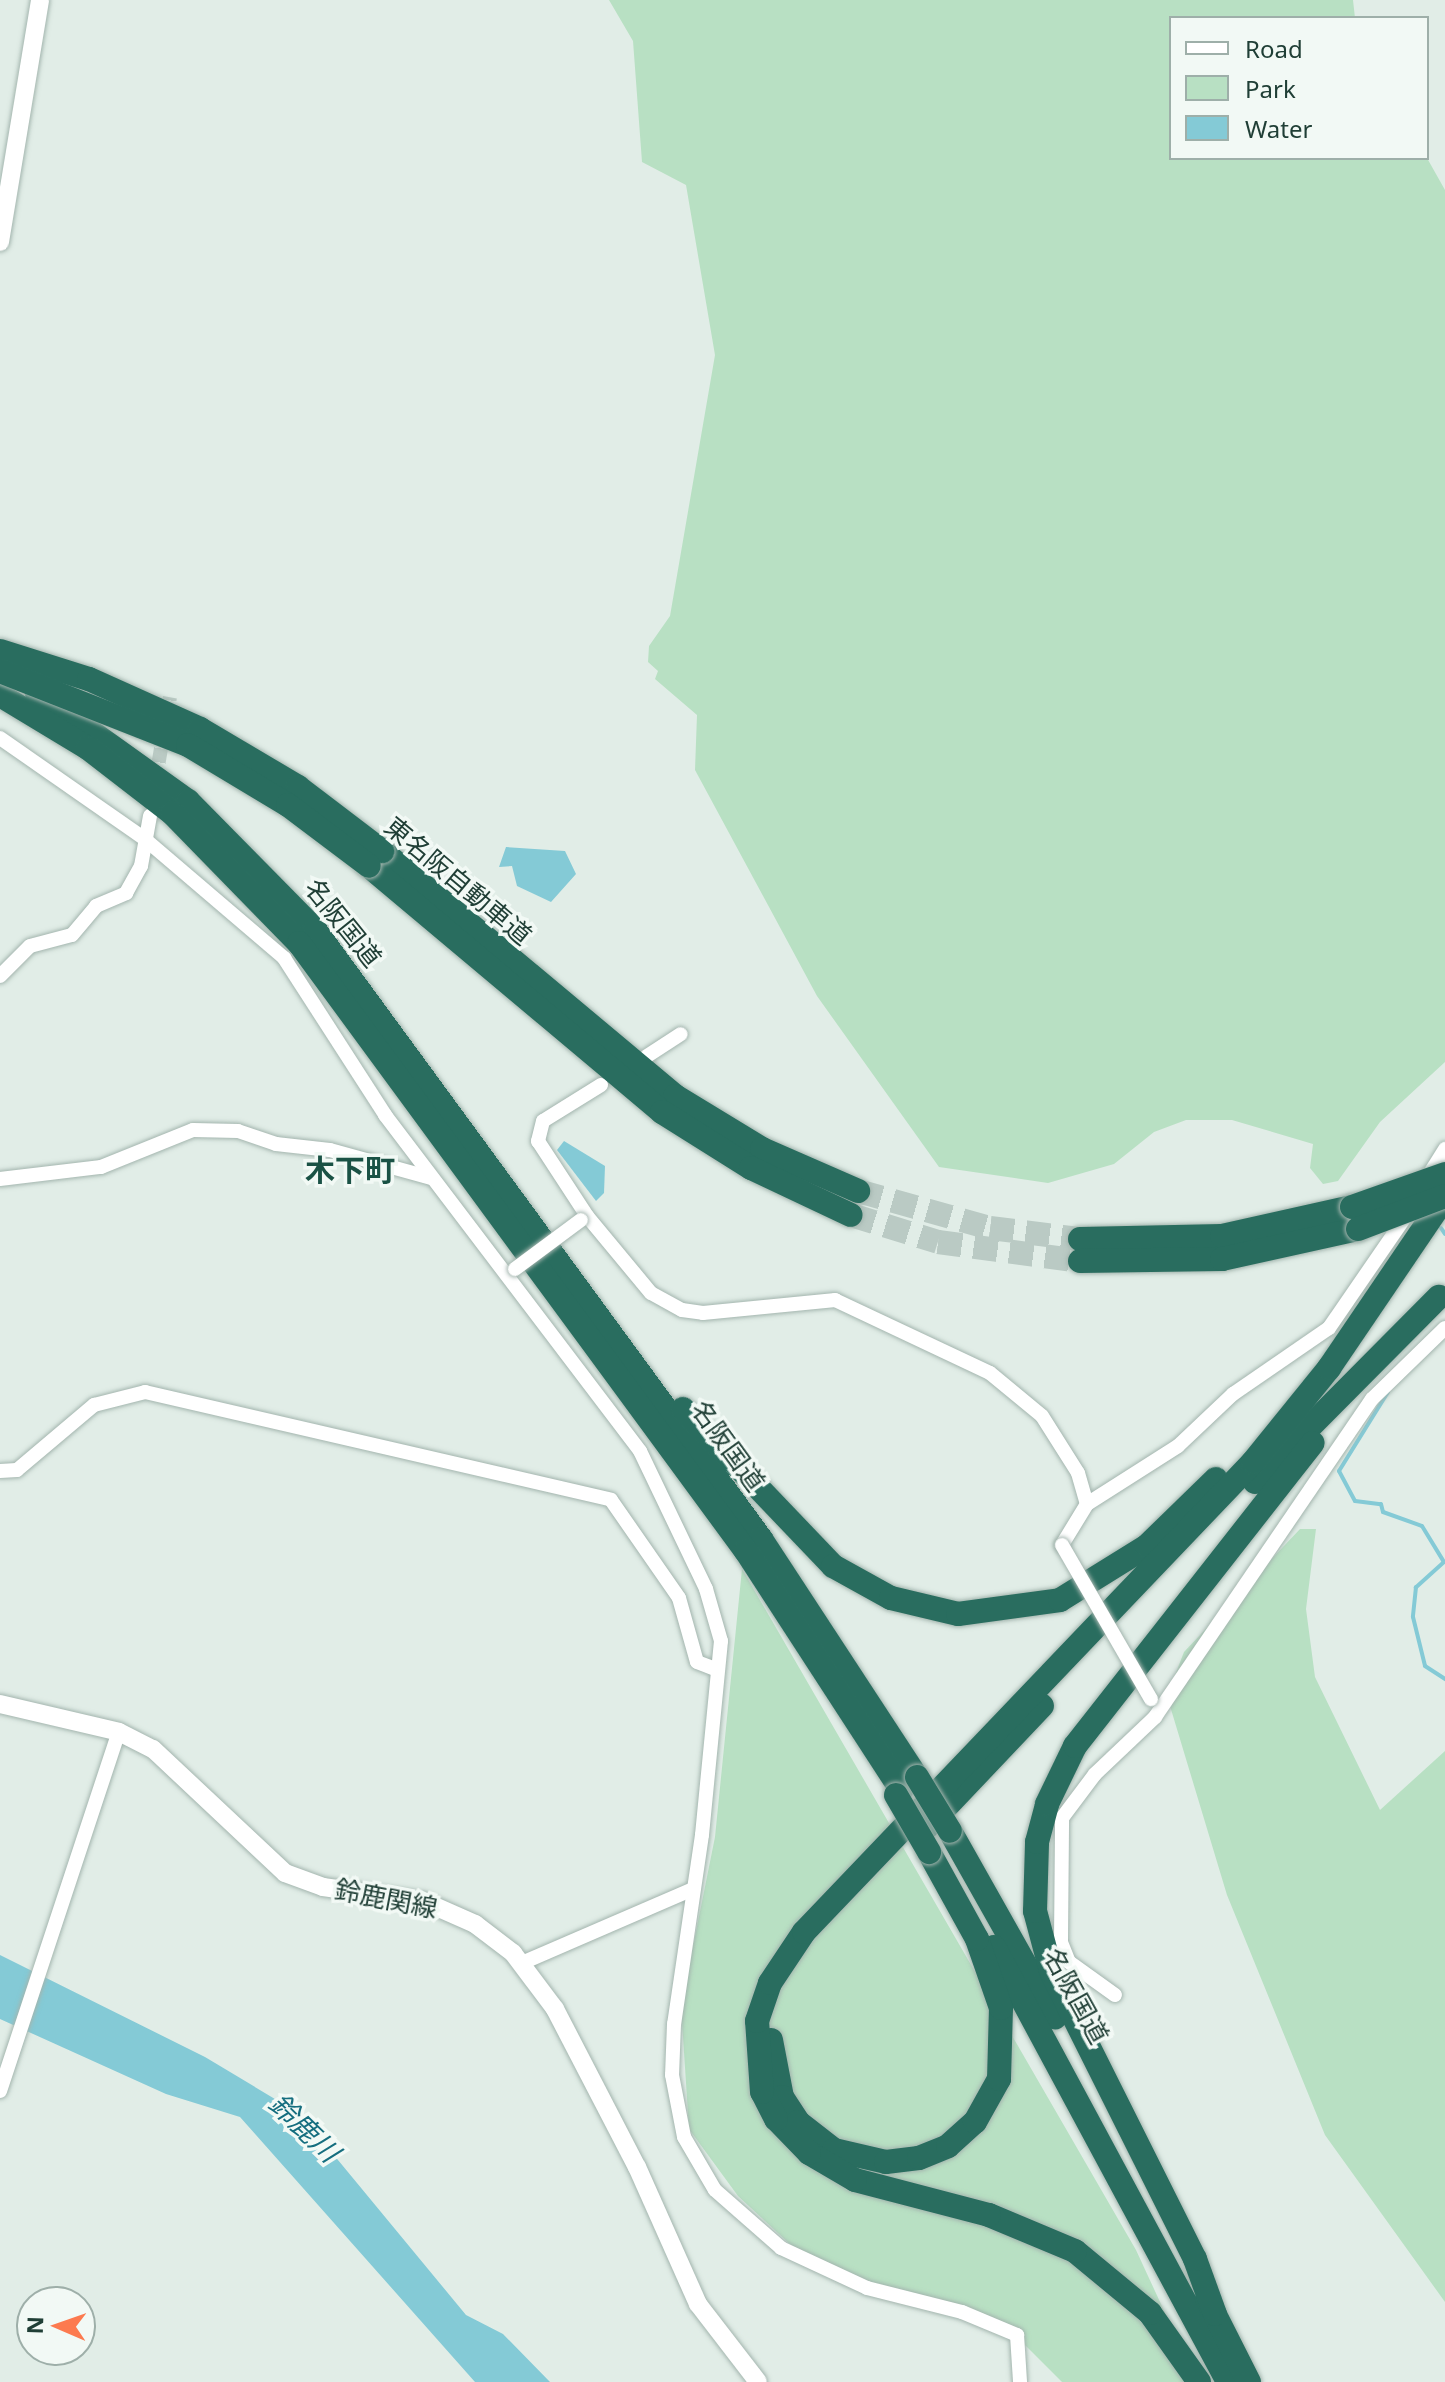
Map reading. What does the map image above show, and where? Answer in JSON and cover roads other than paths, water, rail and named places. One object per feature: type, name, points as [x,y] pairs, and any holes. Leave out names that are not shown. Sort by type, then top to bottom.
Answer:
[{"type":"highway","name":"東名阪自動車道","points":[[0,651],[89,679],[200,729],[298,787],[376,858],[675,1096],[855,1203]]},
{"type":"highway","name":"東名阪自動車道","points":[[0,672],[188,745],[376,858]]},
{"type":"highway","name":"名阪国道","points":[[0,672],[144,764],[269,879],[356,981],[806,1604],[905,1787],[1215,2314],[1249,2382]]},
{"type":"highway","name":"名阪国道","points":[[0,695],[88,748],[161,804],[299,943],[799,1627],[905,1787]]},
{"type":"highway","points":[[1355,1218],[1441,1163]]},
{"type":"highway","points":[[1080,1250],[1222,1236],[1355,1218],[1445,1196]]},
{"type":"highway","points":[[1199,2382],[1150,2313],[1075,2251],[989,2215],[855,2180],[809,2153],[768,2104],[754,2037],[770,1983],[804,1932],[1253,1462],[1373,1306],[1445,1196]]},
{"type":"highway","points":[[938,1843],[997,1988],[1002,2064],[986,2108],[963,2136],[919,2158],[870,2160],[822,2143],[782,2097],[771,2034],[799,1965],[1279,1457],[1442,1294]]},
{"type":"highway","points":[[1215,2314],[1195,2259],[1051,1971],[1035,1911],[1037,1842],[1060,1775],[1095,1717],[1270,1494],[1442,1294]]},
{"type":"highway","points":[[593,1309],[736,1469],[833,1566],[891,1598],[958,1614],[1060,1600],[1147,1546],[1261,1434],[1373,1306]]},
{"type":"highway","name":"名阪国道","points":[[938,1843],[1228,2382]]},
{"type":"main road","points":[[0,242],[40,0]]},
{"type":"main road","name":"鈴鹿関線","points":[[0,1704],[119,1732],[183,1772],[253,1848],[285,1873],[323,1887],[398,1896],[450,1911],[522,1963],[555,2009],[637,2167],[698,2304],[758,2382]]},
{"type":"street","points":[[0,738],[146,840],[284,958],[431,1178],[511,1272],[640,1451],[717,1618],[718,1670],[672,2075],[678,2116],[695,2161],[715,2190],[781,2248],[867,2288],[962,2312],[1017,2335],[1020,2382]]},
{"type":"street","points":[[0,976],[30,946],[72,935],[96,906],[126,893],[146,840],[150,816]]},
{"type":"street","points":[[647,1056],[681,1034]]},
{"type":"street","points":[[601,1085],[537,1129],[543,1151],[584,1218],[651,1293],[682,1310],[835,1300],[990,1373],[1042,1416],[1078,1473],[1087,1504]]},
{"type":"street","points":[[0,1179],[101,1167],[193,1130],[238,1131],[276,1144],[330,1150],[431,1178]]},
{"type":"street","points":[[1151,1699],[1062,1545],[1087,1504],[1178,1446],[1233,1394],[1329,1328],[1400,1229],[1441,1163]]},
{"type":"street","points":[[511,1272],[584,1218]]},
{"type":"street","points":[[1115,1995],[1069,1962],[1061,1942],[1062,1818],[1095,1774],[1155,1717],[1372,1399],[1445,1328]]},
{"type":"street","points":[[0,1471],[17,1470],[94,1405],[145,1392],[611,1500],[679,1598],[697,1662],[718,1670]]},
{"type":"street","points":[[0,2091],[119,1732]]},
{"type":"street","points":[[522,1963],[693,1889]]},
{"type":"water","points":[[506,847],[565,851],[576,874],[551,902],[517,886],[512,866],[499,867]]},
{"type":"water","points":[[564,1141],[605,1166],[604,1193],[596,1201],[557,1150]]},
{"type":"water","name":"鈴鹿川","points":[[0,1955],[205,2057],[300,2114],[466,2315],[503,2334],[550,2382],[475,2382],[240,2117],[166,2094],[0,2019]]},
{"type":"waterway","points":[[1441,1228],[1445,1234]]},
{"type":"waterway","points":[[1388,1392],[1339,1471],[1355,1501],[1381,1504],[1383,1512],[1422,1526],[1444,1562],[1416,1587],[1413,1617],[1425,1666],[1445,1679]]},
{"type":"tunnel","points":[[155,783],[170,697]]},
{"type":"tunnel","points":[[858,1191],[990,1228],[1080,1239]]},
{"type":"tunnel","points":[[851,1215],[938,1242],[1080,1261]]},
{"type":"district","name":"木下町","points":[[350,1170]]}]
